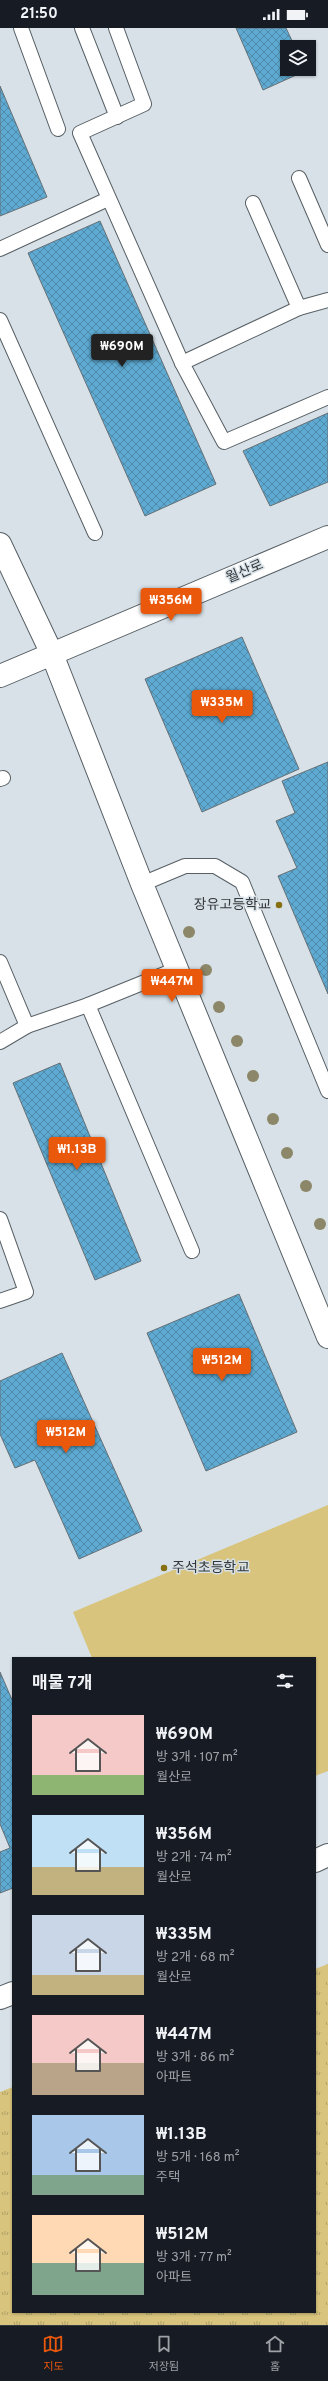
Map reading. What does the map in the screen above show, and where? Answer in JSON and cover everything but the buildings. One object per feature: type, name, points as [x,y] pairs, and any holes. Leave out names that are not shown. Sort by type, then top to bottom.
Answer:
[{"type":"street","name":"월산로","points":[[0,676],[328,537]]},
{"type":"street","points":[[0,544],[52,654],[142,884],[328,1337]]},
{"type":"street","points":[[316,1861],[328,1855]]},
{"type":"street","points":[[0,1998],[12,1993]]},
{"type":"lane","points":[[21,28],[58,129]]},
{"type":"lane","points":[[82,28],[117,116]]},
{"type":"lane","points":[[116,28],[144,104],[80,133],[182,363],[224,442],[328,396]]},
{"type":"lane","points":[[299,178],[328,245]]},
{"type":"lane","points":[[0,249],[108,199]]},
{"type":"lane","points":[[253,203],[299,308]]},
{"type":"lane","points":[[182,363],[299,308],[328,300]]},
{"type":"lane","points":[[0,320],[95,533]]},
{"type":"lane","points":[[142,884],[185,866],[215,866],[242,882],[328,1091]]},
{"type":"lane","points":[[0,962],[27,1026]]},
{"type":"lane","points":[[0,1042],[27,1026],[88,1005],[177,968]]},
{"type":"lane","points":[[88,1005],[192,1251]]},
{"type":"lane","points":[[0,1219],[26,1292],[0,1301]]},
{"type":"green space","points":[[328,1505],[328,1771],[316,1776],[316,1657],[92,1657],[73,1612]]},
{"type":"green space","points":[[328,1964],[328,2325],[0,2325],[0,2092],[12,2087],[12,2313],[316,2313],[316,1969]]},
{"type":"place","name":"장유고등학교","points":[[279,905]]},
{"type":"place","name":"주석초등학교","points":[[164,1568]]}]
